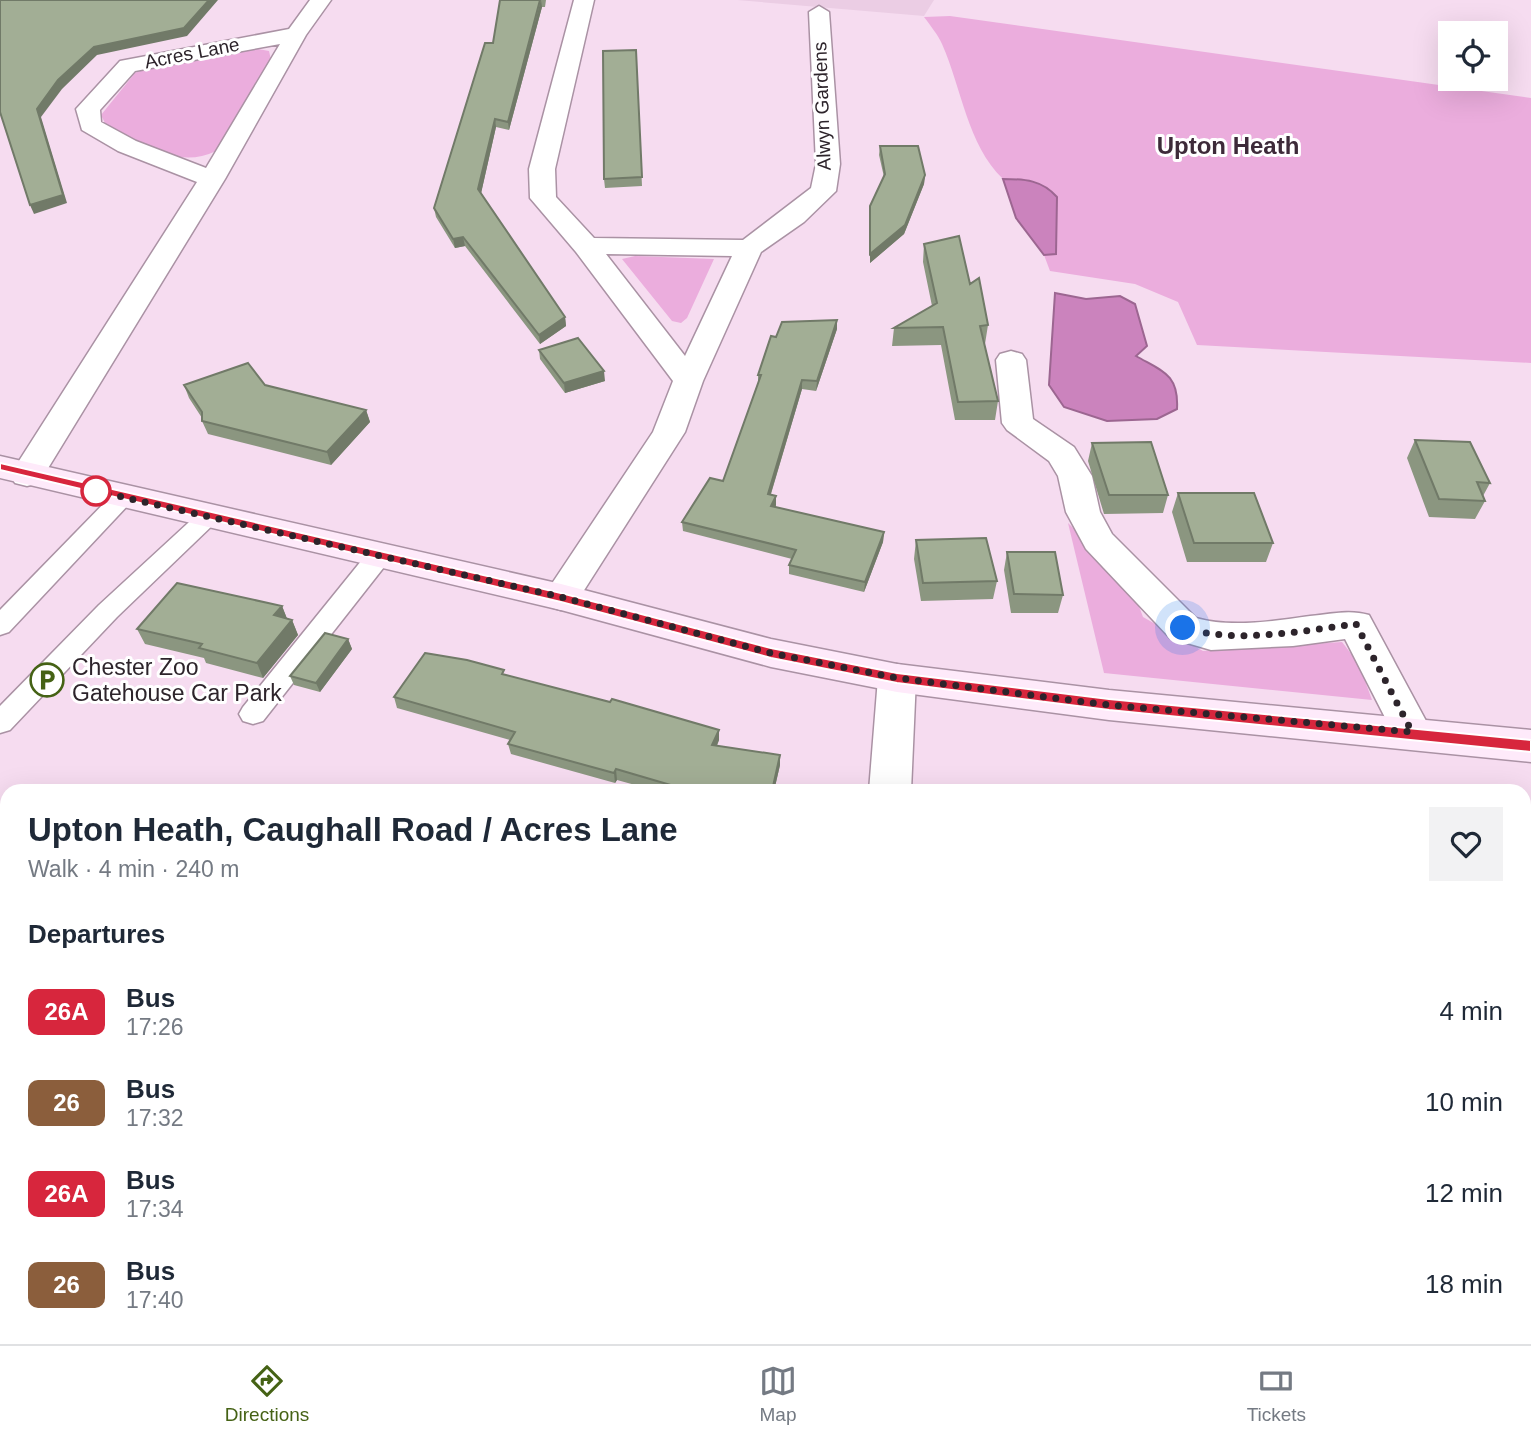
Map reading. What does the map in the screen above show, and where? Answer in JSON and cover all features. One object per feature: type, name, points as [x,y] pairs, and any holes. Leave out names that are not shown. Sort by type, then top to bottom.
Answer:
[{"type":"street","points":[[321,0],[296,34],[212,179],[14,471],[561,597],[771,653],[897,678],[1109,705],[1412,732],[1531,746]]},
{"type":"street","points":[[584,0],[542,169],[543,198],[586,246],[688,381]]},
{"type":"street","name":"Alwyn Gardens","points":[[749,248],[795,216],[822,191],[828,163],[819,12]]},
{"type":"street","name":"Acres Lane","points":[[212,179],[127,146],[90,125],[88,109],[128,66],[296,34]]},
{"type":"street","points":[[561,597],[669,432],[688,381],[749,248],[586,246]]},
{"type":"street","points":[[1011,360],[1018,423],[1062,454],[1075,476],[1083,512],[1098,541],[1146,587],[1183,628],[1211,636],[1293,632],[1356,624],[1412,732]]},
{"type":"street","points":[[890,784],[897,678]]},
{"type":"lane","points":[[0,626],[123,497]]},
{"type":"lane","points":[[0,723],[108,611],[208,517]]},
{"type":"lane","points":[[253,714],[379,556]]},
{"type":"shaded area","points":[[737,0],[934,0],[924,16]]},
{"type":"shaded area","points":[[950,16],[1438,85],[1438,91],[1481,91],[1531,98],[1531,363],[1197,345],[1178,302],[1135,284],[1050,271],[1044,255],[1056,254],[1057,197],[1045,187],[1033,182],[1003,179],[991,165],[973,133],[942,44],[924,17]]},
{"type":"shaded area","points":[[252,48],[269,51],[271,60],[216,151],[188,158],[160,152],[107,127],[101,115],[135,73],[150,67]]},
{"type":"shaded area","points":[[1003,179],[1033,182],[1045,187],[1057,197],[1056,254],[1044,255],[1016,218]]},
{"type":"shaded area","points":[[635,256],[714,259],[687,318],[681,323],[672,321],[622,259]]},
{"type":"shaded area","points":[[1055,293],[1086,299],[1120,296],[1135,304],[1147,346],[1136,356],[1161,370],[1172,381],[1177,397],[1177,409],[1157,419],[1107,421],[1064,407],[1049,385]]},
{"type":"shaded area","points":[[1068,523],[1131,585],[1143,617],[1203,651],[1342,642],[1359,664],[1372,700],[1104,673]]},
{"type":"building","points":[[0,0],[209,0],[184,28],[94,47],[58,80],[37,109],[63,195],[30,205],[0,112]]},
{"type":"building","points":[[500,0],[540,0],[508,122],[495,119],[478,189],[565,317],[539,335],[463,237],[453,239],[434,208],[485,43],[493,43]]},
{"type":"building","points":[[636,50],[642,177],[604,179],[603,51]]},
{"type":"building","points":[[880,146],[918,146],[925,175],[905,225],[870,254],[870,206],[885,174]]},
{"type":"building","points":[[959,236],[970,284],[979,278],[988,325],[980,326],[998,401],[958,402],[943,327],[894,328],[937,303],[924,244]]},
{"type":"building","points":[[837,320],[817,381],[802,380],[768,494],[776,496],[771,506],[884,532],[865,582],[789,565],[796,550],[682,522],[710,478],[723,481],[761,375],[758,375],[771,336],[776,337],[782,322]]},
{"type":"building","points":[[578,338],[604,371],[564,383],[539,350]]},
{"type":"building","points":[[248,363],[265,385],[366,410],[327,452],[202,421],[202,412],[184,385]]},
{"type":"building","points":[[1415,440],[1470,442],[1490,483],[1477,482],[1485,501],[1439,499]]},
{"type":"building","points":[[1151,442],[1168,495],[1109,495],[1092,443]]},
{"type":"building","points":[[1178,493],[1254,493],[1273,543],[1194,543]]},
{"type":"building","points":[[986,538],[997,581],[923,583],[916,540]]},
{"type":"building","points":[[1007,552],[1055,552],[1063,595],[1014,594]]},
{"type":"building","points":[[177,583],[282,606],[274,615],[292,620],[257,663],[199,648],[202,644],[137,629]]},
{"type":"building","points":[[325,633],[348,639],[316,683],[290,676]]},
{"type":"building","points":[[425,653],[467,660],[504,670],[502,674],[610,702],[612,699],[719,730],[712,745],[780,755],[774,784],[667,784],[616,769],[614,773],[508,744],[515,732],[394,697]]},
{"type":"bus line","name":"26A","points":[[0,467],[561,597],[771,653],[897,678],[1109,705],[1412,732],[1531,746]]},
{"type":"place","name":"Chester Zoo Gatehouse Car Park","points":[[47,680]]},
{"type":"district","name":"Upton Heath","points":[[1228,145]]},
{"type":"route","points":[[96,491],[561,597],[771,653],[897,678],[1109,705],[1412,732],[1356,624],[1293,632],[1211,636],[1183,628]]}]
